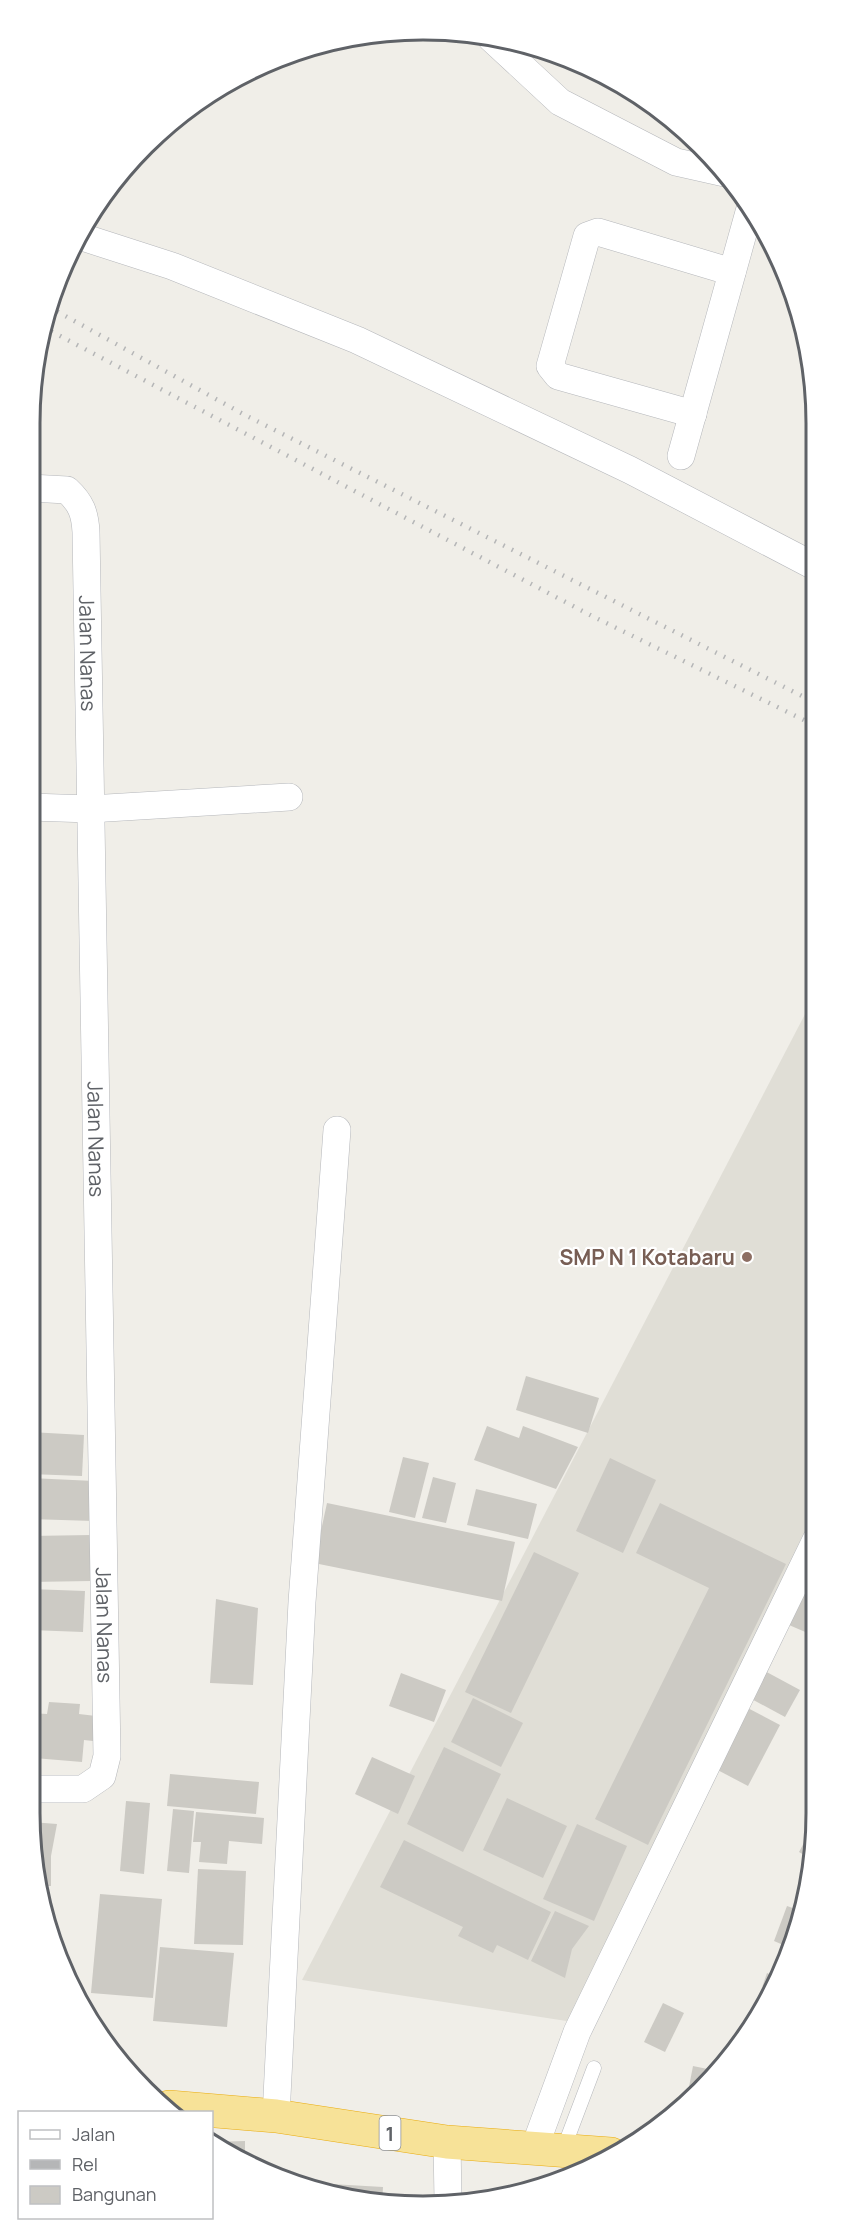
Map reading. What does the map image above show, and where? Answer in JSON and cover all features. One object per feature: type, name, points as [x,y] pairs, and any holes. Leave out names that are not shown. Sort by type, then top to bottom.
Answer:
[{"type":"highway","name":"1","points":[[179,2108],[276,2116],[447,2142],[600,2153]]},
{"type":"street","points":[[503,49],[560,102],[676,162],[709,169]]},
{"type":"street","points":[[681,456],[747,219]]},
{"type":"street","points":[[693,414],[558,376],[550,366],[587,236],[598,232],[732,272]]},
{"type":"street","points":[[88,239],[172,266],[357,340],[630,470],[806,562]]},
{"type":"street","name":"Jalan Nanas","points":[[40,489],[67,490],[79,501],[85,512],[107,1756],[102,1776],[83,1789],[40,1789]]},
{"type":"street","points":[[40,807],[90,809],[289,797]]},
{"type":"street","points":[[276,2116],[302,1602],[337,1130]]},
{"type":"street","points":[[548,2149],[577,2032],[806,1561]]},
{"type":"street","points":[[447,2142],[448,2196]]},
{"type":"lane","points":[[548,2149],[594,2068]]},
{"type":"shaded area","name":"SMP N 1 Kotabaru","points":[[806,1012],[806,1539],[573,2022],[302,1980]]},
{"type":"building","points":[[526,1376],[599,1398],[588,1433],[516,1410]]},
{"type":"building","points":[[487,1426],[519,1438],[523,1426],[578,1447],[556,1489],[474,1460]]},
{"type":"building","points":[[40,1433],[84,1435],[82,1476],[40,1474]]},
{"type":"building","points":[[403,1457],[429,1463],[415,1518],[389,1512]]},
{"type":"building","points":[[610,1458],[656,1480],[623,1553],[576,1531]]},
{"type":"building","points":[[433,1477],[456,1483],[446,1523],[422,1518]]},
{"type":"building","points":[[40,1478],[94,1481],[93,1521],[40,1519]]},
{"type":"building","points":[[476,1489],[537,1504],[528,1539],[467,1525]]},
{"type":"building","points":[[327,1503],[515,1542],[502,1601],[314,1563]]},
{"type":"building","points":[[660,1503],[786,1564],[648,1845],[595,1819],[709,1588],[636,1553]]},
{"type":"building","points":[[91,1535],[91,1581],[40,1582],[40,1536]]},
{"type":"building","points":[[534,1552],[579,1573],[511,1713],[465,1692]]},
{"type":"building","points":[[806,1588],[806,1632],[789,1625]]},
{"type":"building","points":[[40,1589],[85,1591],[83,1632],[40,1630]]},
{"type":"building","points":[[216,1599],[258,1608],[253,1685],[210,1683]]},
{"type":"building","points":[[761,1669],[800,1690],[785,1717],[746,1696]]},
{"type":"building","points":[[401,1673],[446,1690],[434,1722],[389,1706]]},
{"type":"building","points":[[473,1698],[523,1723],[501,1767],[451,1742]]},
{"type":"building","points":[[49,1702],[80,1704],[79,1714],[96,1716],[93,1741],[84,1740],[82,1762],[40,1758],[40,1714],[47,1714]]},
{"type":"building","points":[[742,1705],[780,1725],[748,1786],[710,1766]]},
{"type":"building","points":[[444,1747],[501,1774],[463,1852],[407,1824]]},
{"type":"building","points":[[372,1757],[415,1776],[398,1814],[355,1794]]},
{"type":"building","points":[[170,1774],[259,1782],[256,1814],[167,1806]]},
{"type":"building","points":[[507,1798],[567,1826],[543,1878],[483,1850]]},
{"type":"building","points":[[126,1801],[150,1803],[144,1874],[120,1871]]},
{"type":"building","points":[[173,1809],[194,1811],[189,1873],[167,1871]]},
{"type":"building","points":[[196,1812],[264,1818],[262,1844],[229,1841],[227,1864],[199,1862],[201,1842],[193,1842]]},
{"type":"building","points":[[40,1823],[57,1824],[51,1856],[51,1886],[48,1886]]},
{"type":"building","points":[[577,1824],[627,1846],[594,1921],[543,1899]]},
{"type":"building","points":[[806,1839],[804,1855],[799,1852]]},
{"type":"building","points":[[404,1840],[551,1912],[528,1960],[497,1945],[493,1953],[458,1936],[463,1927],[380,1887]]},
{"type":"building","points":[[198,1869],[246,1871],[243,1945],[194,1944]]},
{"type":"building","points":[[100,1894],[162,1899],[153,1998],[91,1993]]},
{"type":"building","points":[[787,1906],[794,1908],[783,1945],[774,1941]]},
{"type":"building","points":[[555,1911],[589,1926],[572,1949],[565,1978],[531,1961]]},
{"type":"building","points":[[160,1947],[234,1953],[227,2027],[153,2021]]},
{"type":"building","points":[[767,1973],[771,1975],[757,2000]]},
{"type":"building","points":[[663,2003],[684,2013],[665,2052],[644,2042]]},
{"type":"building","points":[[693,2066],[708,2069],[694,2084],[689,2089]]},
{"type":"building","points":[[245,2141],[245,2152],[232,2145],[226,2142]]},
{"type":"building","points":[[331,2185],[383,2187],[383,2194],[349,2189]]},
{"type":"railway","points":[[58,312],[245,415],[806,698]]},
{"type":"railway","points":[[52,332],[592,616],[806,721]]},
{"type":"place","name":"SMP N 1 Kotabaru","points":[[747,1257]]}]
